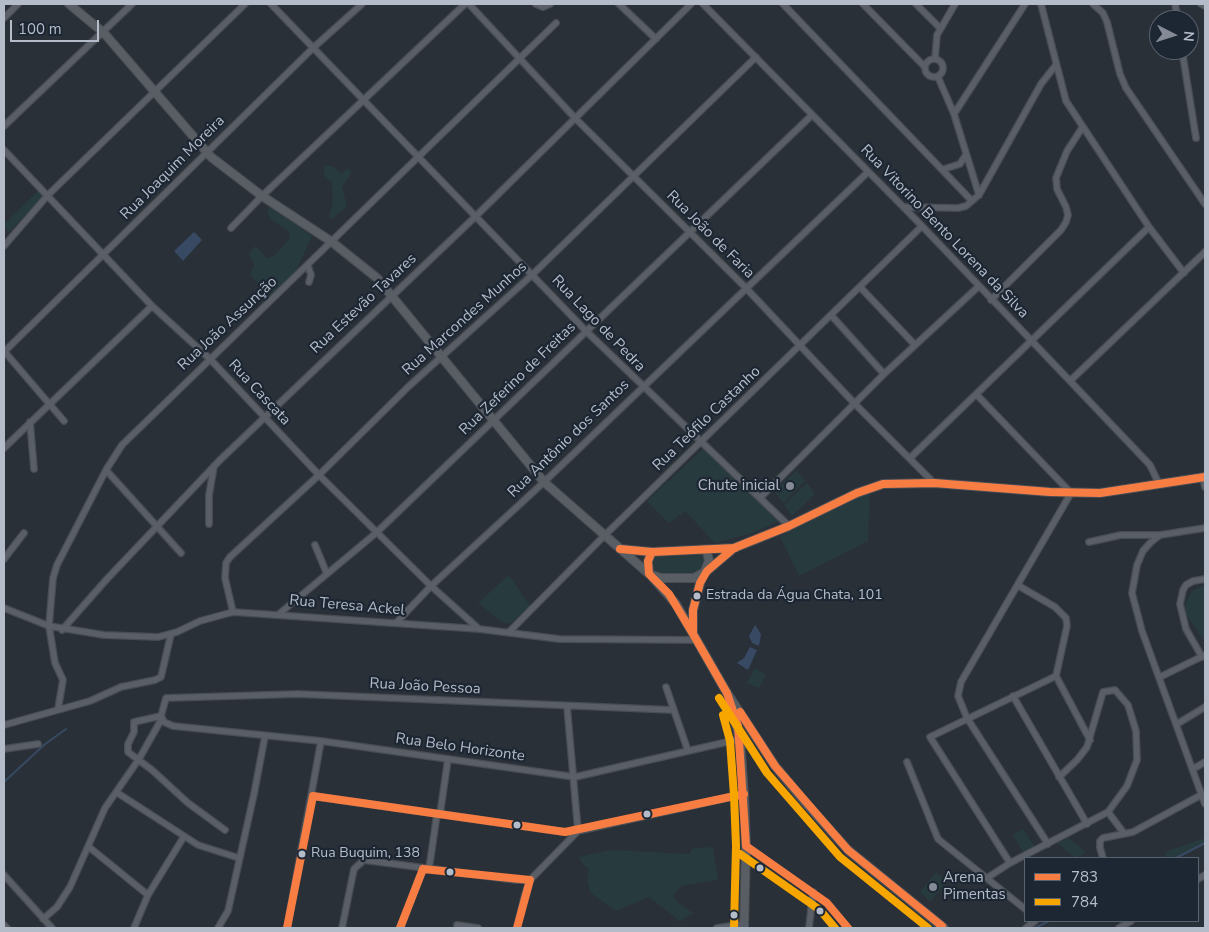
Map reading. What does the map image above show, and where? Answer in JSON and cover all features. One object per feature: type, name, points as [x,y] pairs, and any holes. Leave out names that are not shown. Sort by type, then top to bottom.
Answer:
[{"type":"main road","points":[[69,4],[104,33],[153,92],[207,152],[262,196],[360,262],[392,294],[544,482],[649,574],[668,594],[727,693],[776,766],[848,850],[942,928]]},
{"type":"main road","points":[[620,548],[652,552],[707,551],[734,548],[788,526],[870,487],[883,484],[934,483],[1071,493],[1100,493],[1204,477]]},
{"type":"main road","points":[[649,574],[661,578],[694,578],[706,571],[734,548]]},
{"type":"main road","points":[[695,637],[693,610],[700,583],[709,561],[707,551]]},
{"type":"main road","points":[[649,574],[648,561],[652,552]]},
{"type":"main road","points":[[727,693],[740,738],[746,846],[744,926]]},
{"type":"street","points":[[4,18],[18,4]]},
{"type":"street","points":[[4,126],[104,33],[132,4]]},
{"type":"street","points":[[4,246],[48,195],[245,4]]},
{"type":"street","name":"Rua Lago de Pedra","points":[[271,4],[641,387],[788,526]]},
{"type":"street","name":"Rua Joaquim Moreira","points":[[4,351],[313,48],[362,4]]},
{"type":"street","points":[[231,228],[363,100],[467,4]]},
{"type":"street","name":"Rua João de Faria","points":[[467,4],[575,118],[746,288],[799,346],[934,483]]},
{"type":"street","points":[[536,4],[548,5]]},
{"type":"street","points":[[619,4],[656,39]]},
{"type":"street","name":"Rua Estevão Tavares","points":[[62,630],[156,527],[263,417],[476,216],[691,4]]},
{"type":"street","name":"Rua Vitorino Bento Lorena da Silva","points":[[703,4],[922,226],[1150,465],[1159,484]]},
{"type":"street","points":[[783,4],[944,169],[972,201]]},
{"type":"street","points":[[863,4],[924,66],[925,72],[929,77],[938,76],[942,72],[943,66],[935,59],[935,42],[940,28],[955,4]]},
{"type":"street","points":[[916,4],[940,28]]},
{"type":"street","points":[[954,114],[1025,4]]},
{"type":"street","points":[[1041,4],[1066,101],[1149,227],[1184,273]]},
{"type":"street","points":[[1093,4],[1103,13],[1107,22],[1120,74],[1126,88],[1205,204]]},
{"type":"street","points":[[1201,4],[1205,6]]},
{"type":"street","name":"Rua João Assunção","points":[[58,709],[63,680],[55,663],[49,626],[52,587],[56,566],[106,470],[122,444],[308,266],[556,23]]},
{"type":"street","name":"Rua Marcondes Munhos","points":[[233,612],[226,586],[226,562],[442,356],[533,274],[756,57]]},
{"type":"street","points":[[924,66],[929,60],[935,59]]},
{"type":"street","points":[[1184,60],[1196,138]]},
{"type":"street","points":[[904,208],[958,208],[979,195],[1041,84],[1056,65]]},
{"type":"street","points":[[938,76],[954,114],[979,195]]},
{"type":"street","name":"Rua Zeferino de Freitas","points":[[279,614],[376,533],[812,115]]},
{"type":"street","points":[[992,300],[1056,236],[1066,222],[1068,215],[1057,189],[1056,178],[1067,151],[1082,128]]},
{"type":"street","name":"Rua Cascata","points":[[4,150],[152,306],[210,359],[263,417],[376,533],[479,629]]},
{"type":"street","points":[[944,169],[960,164],[966,156]]},
{"type":"street","name":"Rua Antônio dos Santos","points":[[396,623],[431,586],[544,482],[641,387],[868,172]]},
{"type":"street","name":"Rua Teófilo Castanho","points":[[510,631],[604,536],[702,443],[922,226]]},
{"type":"street","points":[[910,458],[1149,227]]},
{"type":"street","points":[[1070,381],[1205,252]]},
{"type":"street","points":[[308,266],[311,275],[309,282]]},
{"type":"street","points":[[860,286],[914,345]]},
{"type":"street","points":[[760,498],[884,374],[979,286]]},
{"type":"street","points":[[4,448],[152,306]]},
{"type":"street","points":[[831,315],[884,374]]},
{"type":"street","points":[[4,351],[64,421]]},
{"type":"street","points":[[977,395],[1071,493],[1019,586],[961,682],[958,696],[967,718],[1048,844]]},
{"type":"street","points":[[30,422],[34,468]]},
{"type":"street","points":[[209,524],[209,495],[214,466]]},
{"type":"street","points":[[106,470],[181,553]]},
{"type":"street","points":[[1204,477],[1205,487]]},
{"type":"street","points":[[1089,542],[1121,535],[1160,535],[1205,528]]},
{"type":"street","points":[[4,559],[24,533]]},
{"type":"street","points":[[1160,535],[1143,552],[1137,565],[1132,592],[1142,631],[1205,804]]},
{"type":"street","points":[[315,545],[328,574]]},
{"type":"street","points":[[1160,677],[1204,656],[1186,629],[1180,604],[1186,585],[1199,579],[1205,579]]},
{"type":"street","points":[[1019,586],[1056,607],[1066,618],[1056,676],[1090,740]]},
{"type":"street","name":"Rua Teresa Ackel","points":[[4,608],[62,630],[104,636],[158,637],[171,634],[200,620],[233,612],[510,631],[559,639],[695,637]]},
{"type":"street","points":[[4,725],[90,701],[121,687],[161,676],[171,634]]},
{"type":"street","points":[[1010,863],[930,737],[1056,676]]},
{"type":"street","points":[[666,687],[688,751]]},
{"type":"street","points":[[988,878],[1010,863],[1108,812],[1131,779],[1137,760],[1138,745],[1136,731],[1128,706],[1115,690],[1107,690],[1100,697],[1090,740],[1082,754],[1059,777]]},
{"type":"street","name":"Rua João Pessoa","points":[[161,718],[165,699],[298,694],[673,710]]},
{"type":"street","points":[[1013,696],[1087,824]]},
{"type":"street","points":[[517,928],[522,903],[530,880],[578,831],[567,706]]},
{"type":"street","points":[[1177,724],[1205,707]]},
{"type":"street","points":[[161,718],[134,722],[134,732],[128,750],[188,803],[225,830]]},
{"type":"street","points":[[43,919],[57,907],[68,890],[105,808],[139,759],[161,718]]},
{"type":"street","name":"Rua Belo Horizonte","points":[[161,718],[173,726],[321,741],[574,777],[740,738]]},
{"type":"street","points":[[218,928],[228,911],[265,736]]},
{"type":"street","points":[[287,928],[313,796],[321,741]]},
{"type":"street","points":[[4,749],[38,744]]},
{"type":"street","points":[[400,928],[426,869],[439,814],[448,759]]},
{"type":"street","points":[[907,762],[935,835],[1024,907]]},
{"type":"street","points":[[1193,770],[1205,762]]},
{"type":"street","points":[[116,792],[183,838],[210,850],[239,858]]},
{"type":"street","points":[[313,796],[565,832],[578,831],[744,794]]},
{"type":"street","points":[[1104,857],[1100,841],[1123,832],[1133,832],[1201,795]]},
{"type":"street","points":[[1108,812],[1123,832]]},
{"type":"street","points":[[134,928],[148,896],[183,838]]},
{"type":"street","points":[[89,846],[148,896]]},
{"type":"street","points":[[746,846],[827,903],[848,928]]},
{"type":"street","points":[[342,928],[354,869],[364,860],[426,869],[530,880]]},
{"type":"street","points":[[4,874],[51,928]]},
{"type":"street","points":[[809,928],[813,892]]},
{"type":"street","points":[[1118,928],[1129,922]]},
{"type":"street","points":[[4,925],[7,928]]},
{"type":"street","points":[[457,925],[478,928]]},
{"type":"street","points":[[717,928],[744,926]]},
{"type":"green space","points":[[325,166],[332,166],[341,173],[349,168],[351,174],[342,187],[347,206],[332,219],[329,217],[333,203],[332,182],[324,176]]},
{"type":"green space","points":[[39,190],[45,196],[8,233],[4,224]]},
{"type":"green space","points":[[271,205],[312,236],[296,271],[271,296],[250,275],[254,265],[249,254],[255,246],[267,258],[273,257],[290,238],[289,232],[271,219],[267,212]]},
{"type":"green space","points":[[703,449],[779,521],[753,533],[715,543],[685,511],[669,523],[647,501]]},
{"type":"green space","name":"Chute inicial","points":[[797,470],[805,481],[783,503],[774,491]]},
{"type":"green space","name":"Chute inicial","points":[[807,483],[815,494],[792,516],[784,505]]},
{"type":"green space","points":[[870,492],[868,541],[799,576],[780,536]]},
{"type":"green space","points":[[703,555],[705,562],[700,570],[691,574],[664,574],[654,570],[652,563],[654,557]]},
{"type":"green space","points":[[509,575],[530,606],[510,624],[502,622],[478,603]]},
{"type":"green space","points":[[1203,586],[1205,587],[1205,642],[1186,614],[1185,604],[1192,591]]},
{"type":"green space","points":[[755,668],[766,674],[759,688],[747,683]]},
{"type":"green space","points":[[1023,829],[1036,849],[1024,854],[1013,835]]},
{"type":"green space","points":[[1068,838],[1086,852],[1075,857],[1057,843]]},
{"type":"green space","points":[[1205,838],[1205,844],[1198,845],[1197,848],[1180,857],[1166,857],[1165,852]]},
{"type":"green space","points":[[713,847],[718,880],[682,886],[673,895],[677,902],[693,913],[680,921],[649,897],[615,911],[590,892],[587,878],[589,869],[581,862],[579,857],[610,850],[689,854],[693,848]]},
{"type":"green space","name":"Arena Pimentas","points":[[936,872],[947,881],[930,902],[920,892]]},
{"type":"water","points":[[194,232],[202,240],[183,261],[174,251]]},
{"type":"water","points":[[755,625],[761,634],[759,646],[752,643],[749,636]]},
{"type":"water","points":[[750,647],[757,650],[748,670],[737,663],[744,658]]},
{"type":"waterway","points":[[4,782],[44,745],[66,729]]},
{"type":"waterway","points":[[1178,857],[1205,843]]},
{"type":"waterway","points":[[1035,928],[1047,922]]},
{"type":"transit line","name":"783","points":[[848,928],[827,903],[746,846],[738,726],[727,693],[693,634],[693,610],[700,583],[707,571],[734,548],[789,526],[857,493],[883,484],[934,483],[1050,492],[1100,493],[1205,477]]},
{"type":"transit line","name":"783","points":[[620,549],[652,552],[735,548]]},
{"type":"transit line","name":"783","points":[[652,552],[648,561],[649,574],[669,594],[693,634]]},
{"type":"transit line","name":"784","points":[[719,698],[767,773],[840,857],[928,928]]},
{"type":"transit line","name":"783","points":[[740,712],[775,766],[848,850],[942,926],[940,928]]},
{"type":"transit line","name":"784","points":[[723,715],[730,741],[734,795],[736,846],[734,928]]},
{"type":"transit line","name":"783","points":[[313,796],[565,832],[744,794]]},
{"type":"transit line","name":"783","points":[[287,928],[313,796]]},
{"type":"transit line","name":"784","points":[[740,854],[820,910],[835,928]]},
{"type":"transit line","name":"783","points":[[423,869],[530,880]]},
{"type":"transit line","name":"783","points":[[400,928],[423,869]]},
{"type":"transit line","name":"783","points":[[517,928],[530,880]]},
{"type":"place","name":"Chute inicial","points":[[790,486]]},
{"type":"place","name":"Estrada da Água Chata, 101","points":[[697,596]]},
{"type":"place","name":"Rua Buquim, 138","points":[[302,854]]},
{"type":"place","name":"Arena Pimentas","points":[[933,887]]}]
